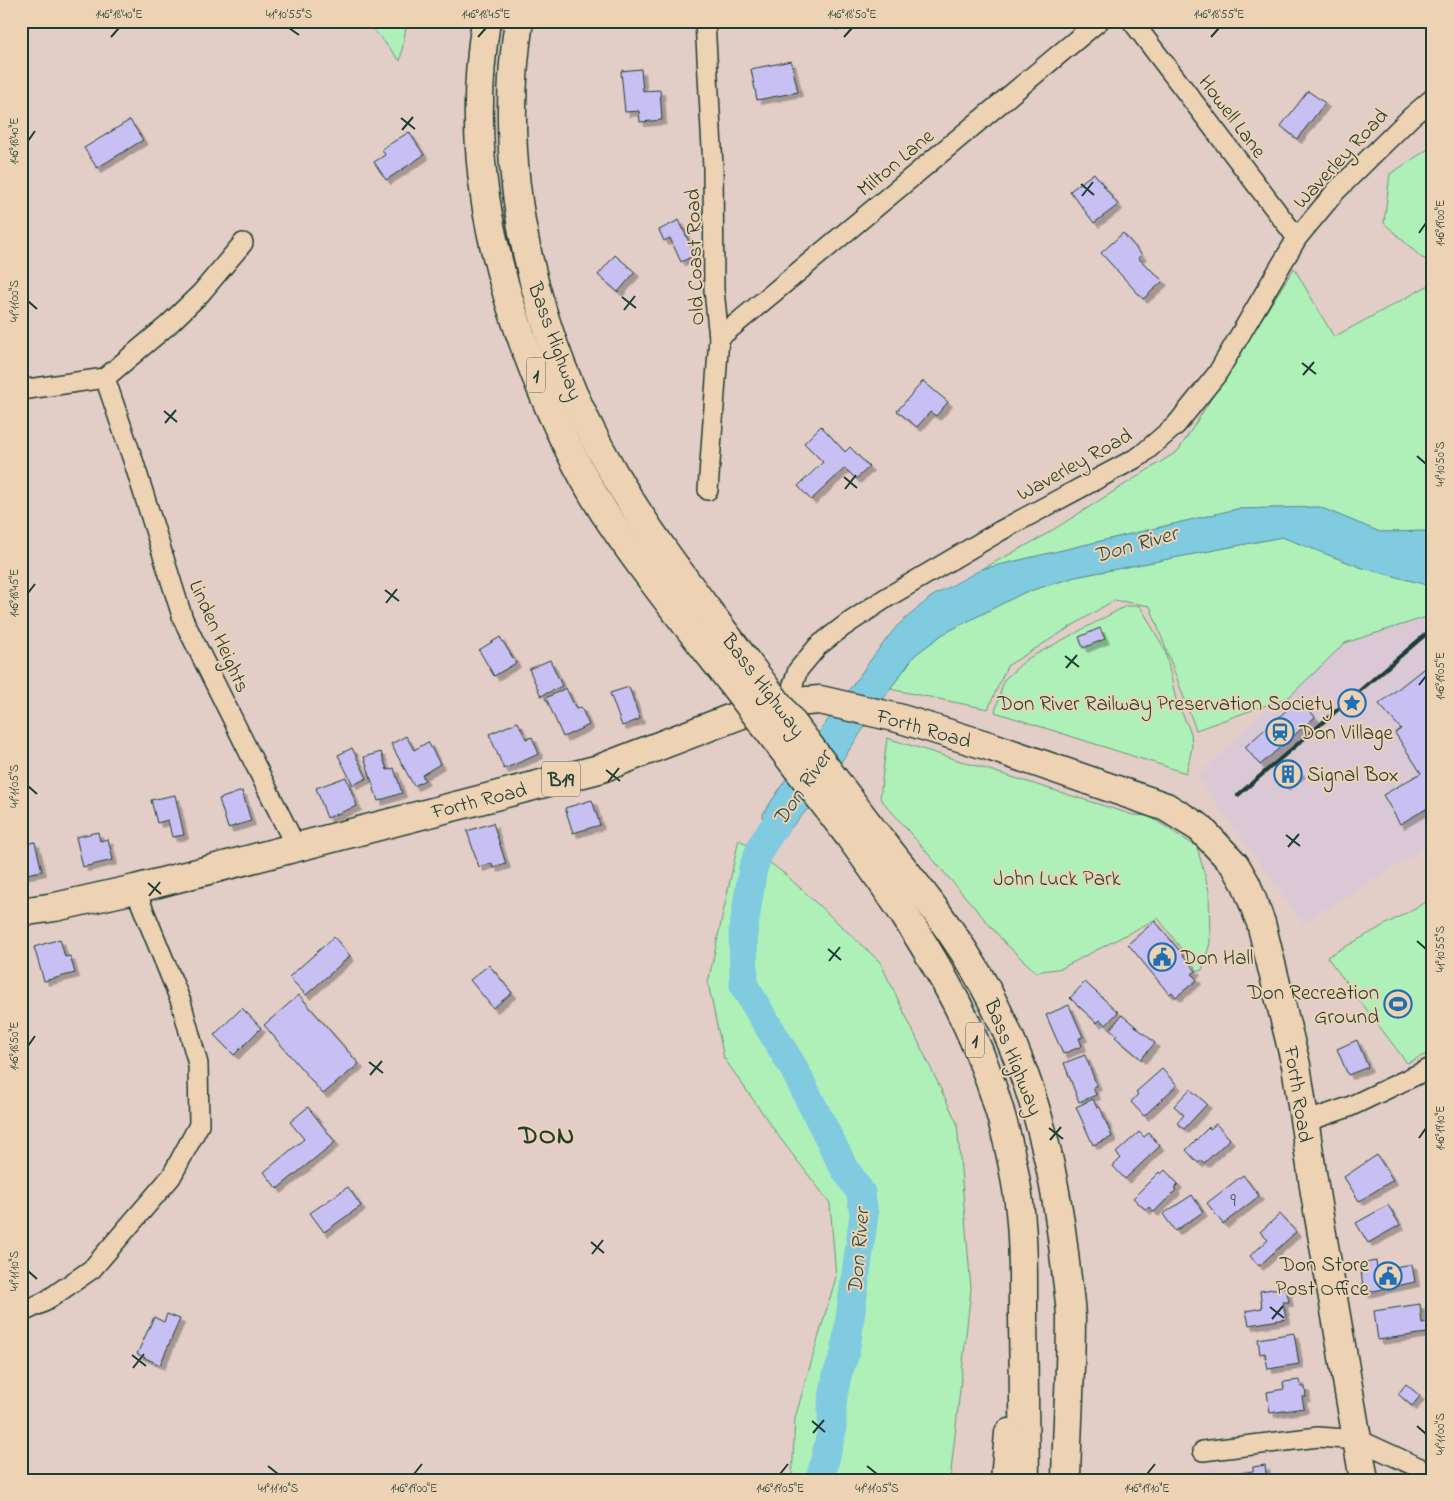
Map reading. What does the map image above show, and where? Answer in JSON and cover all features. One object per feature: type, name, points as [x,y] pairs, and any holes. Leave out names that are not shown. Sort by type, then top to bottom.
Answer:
[{"type":"main road","name":"Bass Highway","points":[[486,21],[478,105],[480,157],[488,219],[499,273],[518,332],[558,427],[604,511],[656,585],[738,672]]},
{"type":"main road","name":"Bass Highway","points":[[519,21],[512,100],[516,196],[524,246],[539,299],[562,365],[586,420],[617,480],[738,672],[859,831],[920,890],[984,985],[1006,1027],[1029,1082],[1046,1141],[1059,1212],[1071,1315],[1066,1480]]},
{"type":"main road","name":"Forth Road","points":[[21,912],[55,907],[135,889],[599,769],[768,704],[820,700],[898,718],[1144,798],[1178,812],[1214,841],[1235,865],[1246,884],[1259,916],[1287,1021],[1305,1122],[1314,1193],[1359,1440]]},
{"type":"main road","name":"Bass Highway","points":[[859,831],[899,905],[950,987],[982,1057],[997,1102],[1017,1188],[1023,1243],[1025,1480]]},
{"type":"main road","points":[[1004,1480],[1023,1272]]},
{"type":"main road","name":"B19","points":[[1359,1440],[1364,1480]]},
{"type":"street","name":"Old Coast Road","points":[[705,21],[713,167],[714,290],[719,338],[708,490]]},
{"type":"street","name":"Milton Lane","points":[[719,338],[1099,21]]},
{"type":"street","name":"Howell Lane","points":[[1132,21],[1297,238]]},
{"type":"street","name":"Waverley Road","points":[[792,702],[790,693],[798,670],[818,646],[844,626],[886,598],[1000,530],[1140,456],[1176,425],[1217,374],[1297,238],[1336,191],[1410,117],[1433,98]]},
{"type":"street","points":[[21,390],[105,378],[168,325],[207,287],[243,242]]},
{"type":"street","name":"Linden Heights","points":[[105,378],[183,618],[296,847]]},
{"type":"street","points":[[21,1313],[46,1301],[92,1269],[171,1178],[199,1125],[198,1064],[181,1002],[135,889]]},
{"type":"street","points":[[1305,1122],[1349,1106],[1433,1067]]},
{"type":"street","points":[[1203,1451],[1318,1437],[1359,1440],[1433,1474]]},
{"type":"shaded area","name":"Don River Railway Preservation Society","points":[[1433,601],[1433,843],[1303,923],[1197,777],[1347,629]]},
{"type":"shaded area","points":[[1216,1466],[1219,1480],[1192,1480]]},
{"type":"green space","points":[[367,21],[407,21],[400,61]]},
{"type":"green space","points":[[1433,146],[1433,261],[1422,258],[1384,223],[1390,174]]},
{"type":"green space","points":[[1294,268],[1334,337],[1433,283],[1433,531],[1380,532],[1319,507],[1237,509],[982,569],[1040,538],[1178,451]]},
{"type":"green space","points":[[1282,537],[1360,567],[1427,585],[1433,583],[1433,615],[1345,643],[1289,697],[1196,730],[1150,606],[1114,600],[1007,666],[988,709],[890,689],[915,655],[943,634],[1023,593],[1075,577]]},
{"type":"green space","points":[[1126,606],[1140,606],[1165,650],[1176,700],[1191,733],[1192,748],[1186,773],[995,712],[1004,680],[1027,659]]},
{"type":"green space","name":"John Luck Park","points":[[887,738],[1133,815],[1149,816],[1197,847],[1209,891],[1210,943],[1202,970],[1198,971],[1158,918],[1062,968],[1036,972],[1006,944],[880,798]]},
{"type":"green space","points":[[739,839],[786,875],[880,962],[957,1123],[971,1289],[950,1480],[792,1480],[795,1418],[836,1277],[830,1203],[780,1138],[724,1058],[708,983]]},
{"type":"green space","name":"Don Recreation Ground","points":[[1433,898],[1433,1051],[1407,1063],[1327,957]]},
{"type":"water","points":[[1319,507],[1380,532],[1433,531],[1433,583],[1427,585],[1360,567],[1282,537],[1075,577],[1023,593],[943,634],[915,655],[817,798],[784,836],[762,845],[763,814],[790,773],[897,626],[931,597],[982,569],[1237,509]]},
{"type":"building","points":[[825,21],[835,21],[833,26]]},
{"type":"building","points":[[791,61],[798,92],[757,100],[751,69]]},
{"type":"building","points":[[641,69],[643,91],[660,90],[662,120],[640,122],[639,111],[625,112],[621,71]]},
{"type":"building","points":[[1308,91],[1325,103],[1297,139],[1281,126]]},
{"type":"building","points":[[130,120],[143,140],[97,168],[84,148]]},
{"type":"building","points":[[409,132],[424,155],[386,180],[374,162],[385,155],[382,149]]},
{"type":"building","points":[[1094,173],[1118,205],[1094,223],[1070,191]]},
{"type":"building","points":[[679,220],[695,255],[681,262],[670,238],[664,241],[659,230]]},
{"type":"building","points":[[1123,233],[1142,255],[1138,258],[1163,281],[1143,299],[1101,253]]},
{"type":"building","points":[[615,255],[635,272],[618,292],[598,275]]},
{"type":"building","points":[[923,381],[948,402],[936,416],[930,412],[917,427],[897,411]]},
{"type":"building","points":[[821,426],[845,452],[850,447],[869,467],[856,479],[845,468],[811,500],[798,486],[823,462],[804,443]]},
{"type":"building","points":[[1100,628],[1105,639],[1083,648],[1079,637]]},
{"type":"building","points":[[500,637],[516,663],[494,676],[479,650]]},
{"type":"building","points":[[550,660],[562,686],[541,696],[529,669]]},
{"type":"building","points":[[1433,661],[1433,805],[1400,824],[1383,795],[1421,773],[1395,733],[1401,729],[1379,704]]},
{"type":"building","points":[[629,687],[640,719],[622,726],[610,693]]},
{"type":"building","points":[[566,688],[576,709],[581,707],[589,725],[563,737],[546,698]]},
{"type":"building","name":"Don Village","points":[[1299,699],[1315,717],[1260,765],[1245,747]]},
{"type":"building","points":[[518,722],[526,739],[532,737],[539,754],[504,769],[489,734]]},
{"type":"building","points":[[406,736],[414,750],[428,742],[440,764],[422,775],[425,780],[414,786],[391,744]]},
{"type":"building","points":[[352,748],[367,778],[353,785],[338,755]]},
{"type":"building","points":[[381,752],[387,770],[394,768],[402,793],[378,801],[364,757]]},
{"type":"building","name":"Signal Box","points":[[1291,762],[1301,773],[1284,786],[1275,774]]},
{"type":"building","points":[[346,777],[357,806],[327,818],[316,788]]},
{"type":"building","points":[[242,791],[251,821],[228,828],[219,799]]},
{"type":"building","points":[[175,795],[184,835],[172,837],[168,820],[157,823],[151,800]]},
{"type":"building","points":[[592,800],[600,825],[573,833],[565,808]]},
{"type":"building","points":[[493,823],[506,864],[493,868],[492,863],[479,867],[467,831]]},
{"type":"building","points":[[98,832],[100,841],[108,839],[113,860],[83,867],[76,837]]},
{"type":"building","points":[[35,842],[42,871],[21,875],[21,845]]},
{"type":"building","name":"Don Hall","points":[[1155,921],[1196,971],[1192,974],[1197,980],[1176,997],[1172,992],[1169,994],[1128,944]]},
{"type":"building","points":[[334,937],[350,956],[306,995],[289,977]]},
{"type":"building","points":[[60,939],[65,957],[70,956],[75,973],[44,981],[34,947]]},
{"type":"building","points":[[489,965],[512,993],[493,1008],[470,980]]},
{"type":"building","points":[[1085,982],[1118,1012],[1106,1025],[1100,1020],[1097,1023],[1070,998]]},
{"type":"building","points":[[299,995],[359,1064],[323,1094],[264,1025]]},
{"type":"building","points":[[1069,1005],[1083,1037],[1079,1038],[1082,1046],[1063,1054],[1046,1015]]},
{"type":"building","points":[[242,1008],[261,1028],[234,1055],[214,1035]]},
{"type":"building","points":[[1122,1015],[1155,1043],[1141,1059],[1115,1037],[1117,1035],[1110,1029]]},
{"type":"building","points":[[1357,1040],[1368,1067],[1348,1075],[1337,1049]]},
{"type":"building","points":[[1085,1055],[1097,1086],[1093,1087],[1096,1095],[1079,1102],[1064,1063]]},
{"type":"building","points":[[1162,1069],[1177,1085],[1144,1116],[1131,1102],[1138,1094],[1136,1092]]},
{"type":"building","points":[[1190,1089],[1207,1104],[1184,1129],[1177,1123],[1184,1115],[1174,1106]]},
{"type":"building","points":[[1093,1099],[1097,1108],[1100,1107],[1112,1137],[1093,1145],[1076,1107]]},
{"type":"building","points":[[308,1107],[335,1142],[277,1189],[264,1172],[304,1139],[290,1122]]},
{"type":"building","points":[[1216,1124],[1230,1139],[1204,1163],[1201,1160],[1198,1163],[1186,1150],[1209,1127],[1210,1129]]},
{"type":"building","points":[[1139,1132],[1144,1137],[1149,1133],[1160,1146],[1125,1179],[1113,1166],[1121,1158],[1116,1153]]},
{"type":"building","points":[[1377,1155],[1393,1180],[1359,1201],[1344,1177]]},
{"type":"building","points":[[1165,1170],[1178,1184],[1174,1188],[1176,1190],[1154,1212],[1149,1207],[1146,1210],[1133,1198],[1159,1172],[1161,1174]]},
{"type":"building","points":[[1243,1175],[1259,1196],[1223,1224],[1207,1203]]},
{"type":"building","points":[[348,1187],[361,1206],[324,1232],[310,1213]]},
{"type":"building","points":[[1192,1195],[1203,1212],[1175,1231],[1163,1214]]},
{"type":"building","points":[[1388,1205],[1400,1225],[1368,1243],[1356,1223]]},
{"type":"building","points":[[1280,1214],[1296,1232],[1259,1266],[1250,1256],[1268,1240],[1260,1232]]},
{"type":"building","name":"Don Store Post Office","points":[[1376,1261],[1377,1270],[1412,1264],[1415,1282],[1364,1293],[1360,1264]]},
{"type":"building","points":[[1286,1287],[1289,1302],[1283,1302],[1286,1319],[1249,1325],[1246,1311],[1262,1308],[1260,1291]]},
{"type":"building","points":[[1420,1304],[1422,1324],[1433,1322],[1433,1332],[1378,1340],[1374,1311]]},
{"type":"building","points":[[167,1314],[180,1319],[160,1365],[137,1354],[154,1317],[164,1322]]},
{"type":"building","points":[[1294,1333],[1299,1364],[1268,1369],[1265,1353],[1260,1354],[1258,1339]]},
{"type":"building","points":[[1300,1380],[1301,1387],[1305,1387],[1306,1397],[1302,1397],[1304,1408],[1270,1413],[1267,1392],[1284,1389],[1283,1382]]},
{"type":"building","points":[[1406,1384],[1420,1396],[1412,1406],[1398,1394]]},
{"type":"building","points":[[1265,1465],[1267,1480],[1234,1480],[1233,1474],[1253,1471],[1253,1467]]},
{"type":"waterway","name":"Don River","points":[[784,812],[762,845],[753,868],[743,932],[744,986],[793,1067],[843,1166],[861,1193],[864,1215],[845,1354],[837,1375],[832,1404],[832,1430],[820,1480]]},
{"type":"railway","points":[[1238,795],[1433,628]]},
{"type":"place","name":"Don River Railway Preservation Society","points":[[1352,703]]},
{"type":"place","name":"Don Village","points":[[1280,732]]},
{"type":"place","name":"Signal Box","points":[[1288,774]]},
{"type":"place","name":"Don Hall","points":[[1162,957]]},
{"type":"place","name":"Don Recreation Ground","points":[[1398,1004]]},
{"type":"place","name":"Don Store Post Office","points":[[1388,1276]]},
{"type":"district","name":"DON","points":[[547,1134]]}]
